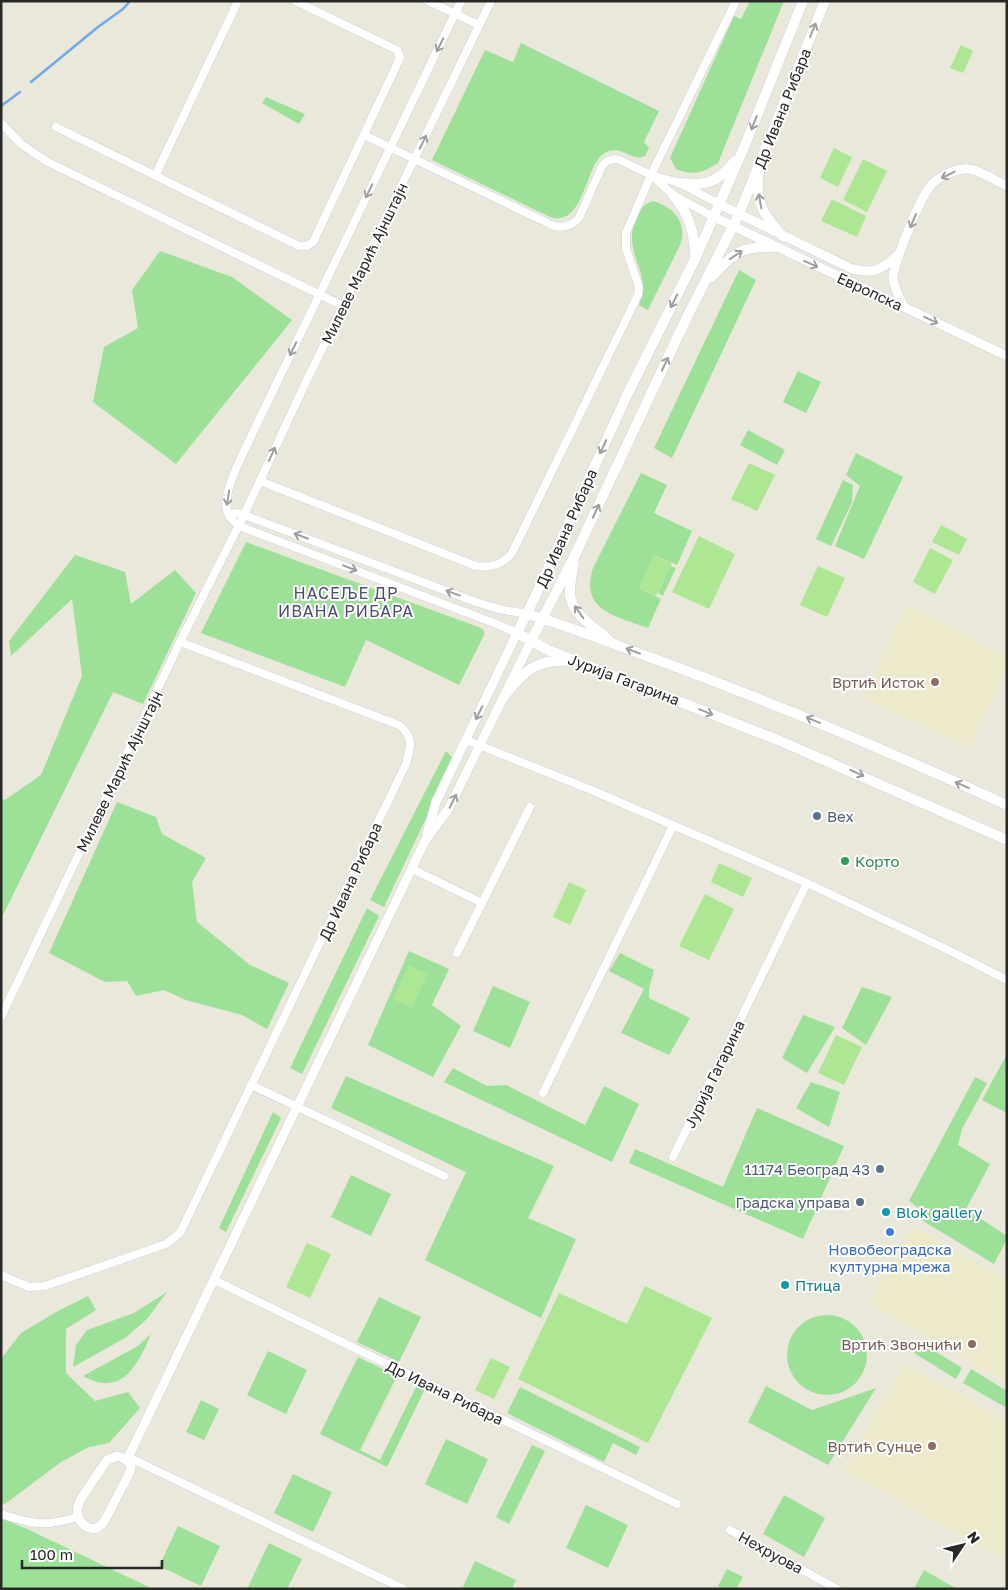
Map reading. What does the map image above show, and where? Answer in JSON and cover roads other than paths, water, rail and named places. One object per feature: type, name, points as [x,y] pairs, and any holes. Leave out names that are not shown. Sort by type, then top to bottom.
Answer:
[{"type":"main road","name":"Др Ивана Рибара","points":[[517,633],[627,396],[696,257],[745,145],[803,1]]},
{"type":"main road","name":"Др Ивана Рибара","points":[[531,641],[575,555],[733,226],[825,1]]},
{"type":"main road","points":[[680,183],[697,185],[711,181],[726,171],[745,145]]},
{"type":"main road","points":[[762,156],[758,175],[761,208],[766,218],[784,237]]},
{"type":"main road","points":[[673,195],[687,215],[692,227],[696,257]]},
{"type":"main road","points":[[704,284],[730,259],[745,249],[776,247]]},
{"type":"main road","points":[[575,555],[570,592],[574,607],[583,619],[615,644]]},
{"type":"main road","name":"Јурија Гагарина","points":[[527,614],[615,644],[793,712],[1007,805]]},
{"type":"main road","name":"Јурија Гагарина","points":[[517,633],[579,662],[778,740],[1007,840]]},
{"type":"main road","points":[[505,695],[523,675],[544,662],[554,660],[579,662]]},
{"type":"street","points":[[155,176],[238,1]]},
{"type":"street","points":[[56,127],[299,246],[307,246],[313,242],[399,63],[400,54],[391,47],[295,1]]},
{"type":"street","points":[[428,1],[479,26]]},
{"type":"street","name":"Милеве Марић Ајнштајн","points":[[229,515],[226,505],[227,499],[238,464],[461,1]]},
{"type":"street","name":"Милеве Марић Ајнштајн","points":[[1,1017],[180,642],[239,526],[491,1]]},
{"type":"street","points":[[260,482],[476,566],[490,567],[508,558],[536,507],[638,295],[639,288],[627,254],[626,238],[631,220],[736,1]]},
{"type":"street","points":[[1,123],[21,144],[46,162],[343,306]]},
{"type":"street","points":[[364,135],[547,223],[561,227],[573,224],[579,218],[602,166],[607,161],[614,159],[651,175],[680,183],[738,214]]},
{"type":"street","points":[[904,308],[893,278],[899,254],[928,188],[939,179],[956,171],[970,168],[1007,186]]},
{"type":"street","points":[[651,175],[673,195],[733,226]]},
{"type":"street","name":"Европска","points":[[738,214],[852,269],[862,272],[877,271],[884,268],[899,254]]},
{"type":"street","name":"Европска","points":[[733,226],[904,308],[1005,353]]},
{"type":"street","points":[[239,526],[229,515],[236,513],[244,515]]},
{"type":"street","name":"Јурија Гагарина","points":[[244,515],[476,602],[499,609],[527,614]]},
{"type":"street","name":"Јурија Гагарина","points":[[239,526],[517,633]]},
{"type":"street","name":"Др Ивана Рибара","points":[[78,1517],[81,1522],[91,1529],[96,1529],[104,1522],[130,1472],[131,1466],[128,1458],[412,869],[425,841],[436,802],[517,633]]},
{"type":"street","name":"Др Ивана Рибара","points":[[425,841],[449,808],[531,641]]},
{"type":"street","name":"Др Ивана Рибара","points":[[1,1275],[29,1287],[45,1286],[166,1244],[180,1233],[406,764],[411,747],[408,734],[399,725],[180,642]]},
{"type":"street","points":[[466,740],[589,789],[807,883],[1007,980]]},
{"type":"street","points":[[457,953],[530,807]]},
{"type":"street","points":[[543,1093],[673,826]]},
{"type":"street","points":[[412,869],[482,902]]},
{"type":"street","name":"Јурија Гагарина","points":[[674,1157],[807,883]]},
{"type":"street","points":[[251,1085],[444,1176]]},
{"type":"street","name":"Др Ивана Рибара","points":[[214,1280],[677,1504]]},
{"type":"street","points":[[1,1514],[40,1524],[56,1524],[78,1517],[77,1507],[80,1500],[107,1460],[117,1456],[128,1458],[404,1589]]},
{"type":"street","name":"Нехруова","points":[[730,1530],[837,1589]]},
{"type":"waterway","points":[[31,82],[123,9],[130,1]]},
{"type":"waterway","points":[[1,106],[20,92]]},
{"type":"place","name":"Вртић Исток","points":[[935,682]]},
{"type":"place","name":"Bex","points":[[817,816]]},
{"type":"place","name":"Корто","points":[[845,861]]},
{"type":"place","name":"11174 Београд 43","points":[[880,1169]]},
{"type":"place","name":"Градска управа","points":[[860,1202]]},
{"type":"place","name":"Blok gallery","points":[[886,1212]]},
{"type":"place","name":"Новобеоградска културна мрежа","points":[[890,1232]]},
{"type":"place","name":"Птица","points":[[785,1285]]},
{"type":"place","name":"Вртић Звончићи","points":[[972,1344]]},
{"type":"place","name":"Вртић Сунце","points":[[932,1446]]},
{"type":"district","name":"НАСЕЉЕ ДР ИВАНА РИБАРА","points":[[346,602]]}]
